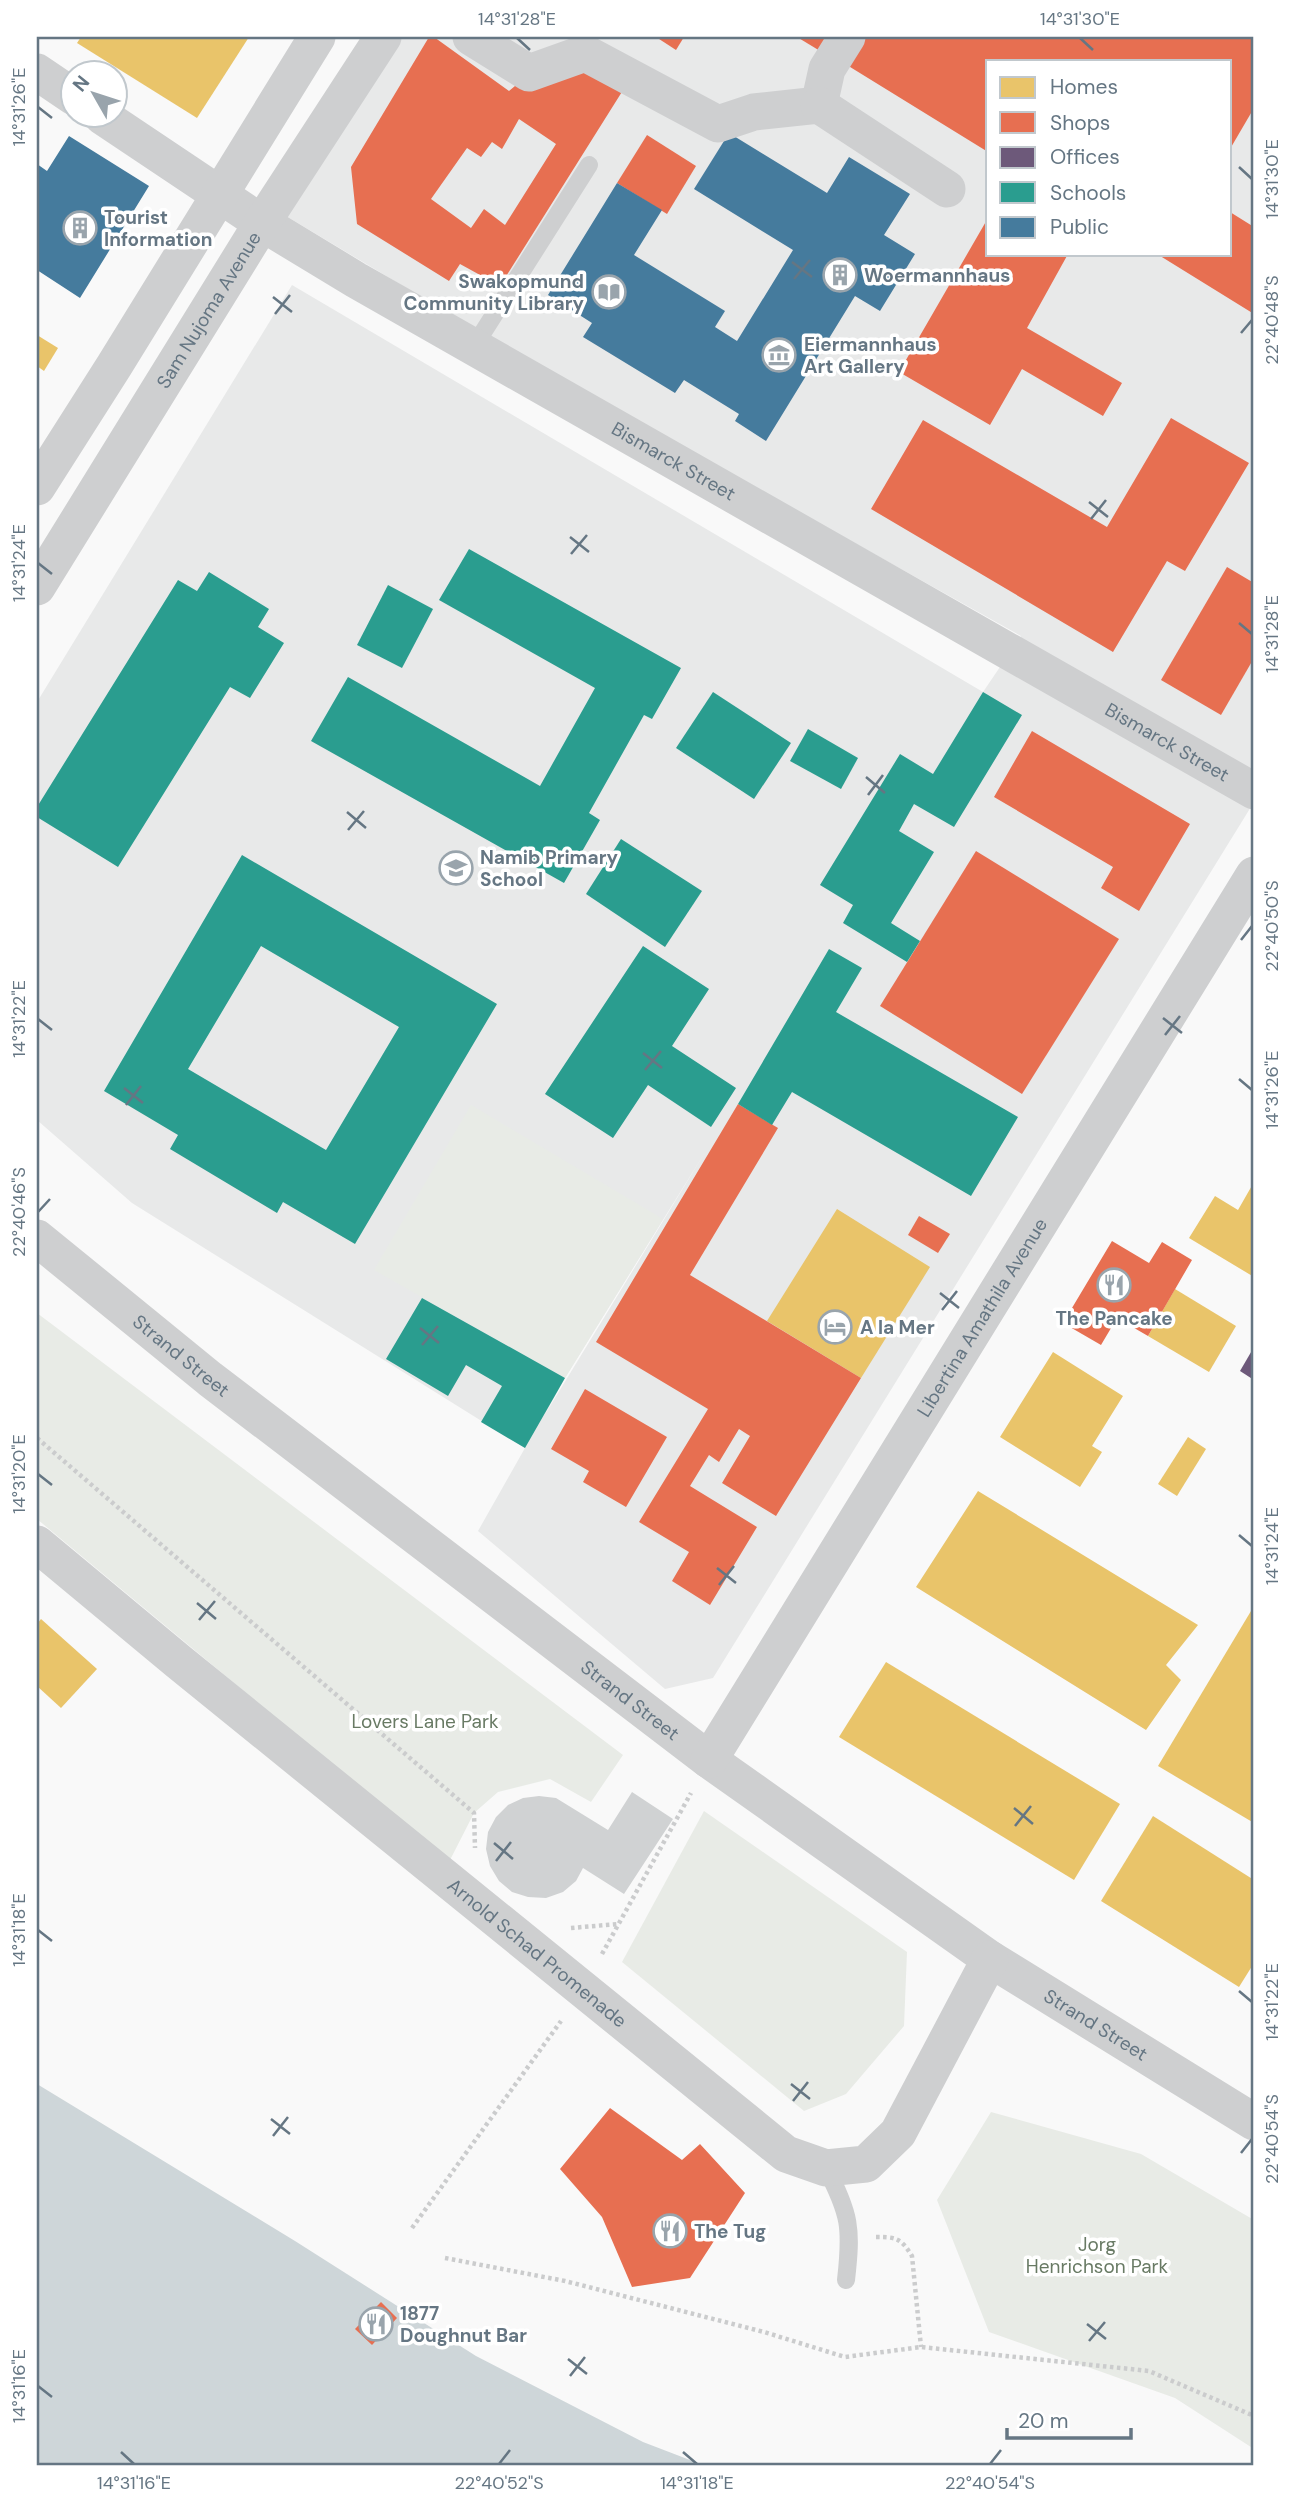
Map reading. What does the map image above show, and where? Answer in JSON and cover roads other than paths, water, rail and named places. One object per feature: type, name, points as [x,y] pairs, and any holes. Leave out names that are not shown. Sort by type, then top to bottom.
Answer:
[{"type":"street","points":[[37,487],[317,37]]},
{"type":"street","name":"Sam Nujoma Avenue","points":[[37,585],[262,223],[383,37]]},
{"type":"street","points":[[471,37],[529,73],[584,53],[719,124],[754,112],[819,105],[947,190]]},
{"type":"street","points":[[819,105],[827,69],[847,37]]},
{"type":"street","points":[[37,72],[60,88]]},
{"type":"street","name":"Bismarck Street","points":[[123,130],[262,223],[473,348],[1254,791]]},
{"type":"street","points":[[114,366],[156,394]]},
{"type":"street","name":"Libertina Amathila Avenue","points":[[709,1760],[1254,875]]},
{"type":"street","name":"Strand Street","points":[[37,1238],[210,1379],[709,1760],[990,1959],[1254,2122]]},
{"type":"street","name":"Arnold Schad Promenade","points":[[37,1544],[786,2154],[826,2168],[866,2164],[898,2133],[990,1959]]},
{"type":"lane","points":[[473,348],[589,165]]},
{"type":"lane","points":[[826,2168],[843,2201],[851,2237],[846,2280]]},
{"type":"place","name":"Tourist Information","points":[[80,228]]},
{"type":"place","name":"Woermannhaus","points":[[840,275]]},
{"type":"place","name":"Swakopmund Community Library","points":[[609,292]]},
{"type":"place","name":"Eiermannhaus Art Gallery","points":[[779,355]]},
{"type":"place","name":"Namib Primary School","points":[[456,868]]},
{"type":"place","name":"The Pancake","points":[[1114,1285]]},
{"type":"place","name":"A la Mer","points":[[835,1327]]},
{"type":"place","name":"The Tug","points":[[670,2231]]},
{"type":"place","name":"1877 Doughnut Bar","points":[[376,2324]]},
{"type":"park label","name":"Lovers Lane Park","points":[[425,1721]]},
{"type":"park label","name":"Jorg Henrichson Park","points":[[1097,2255]]}]
